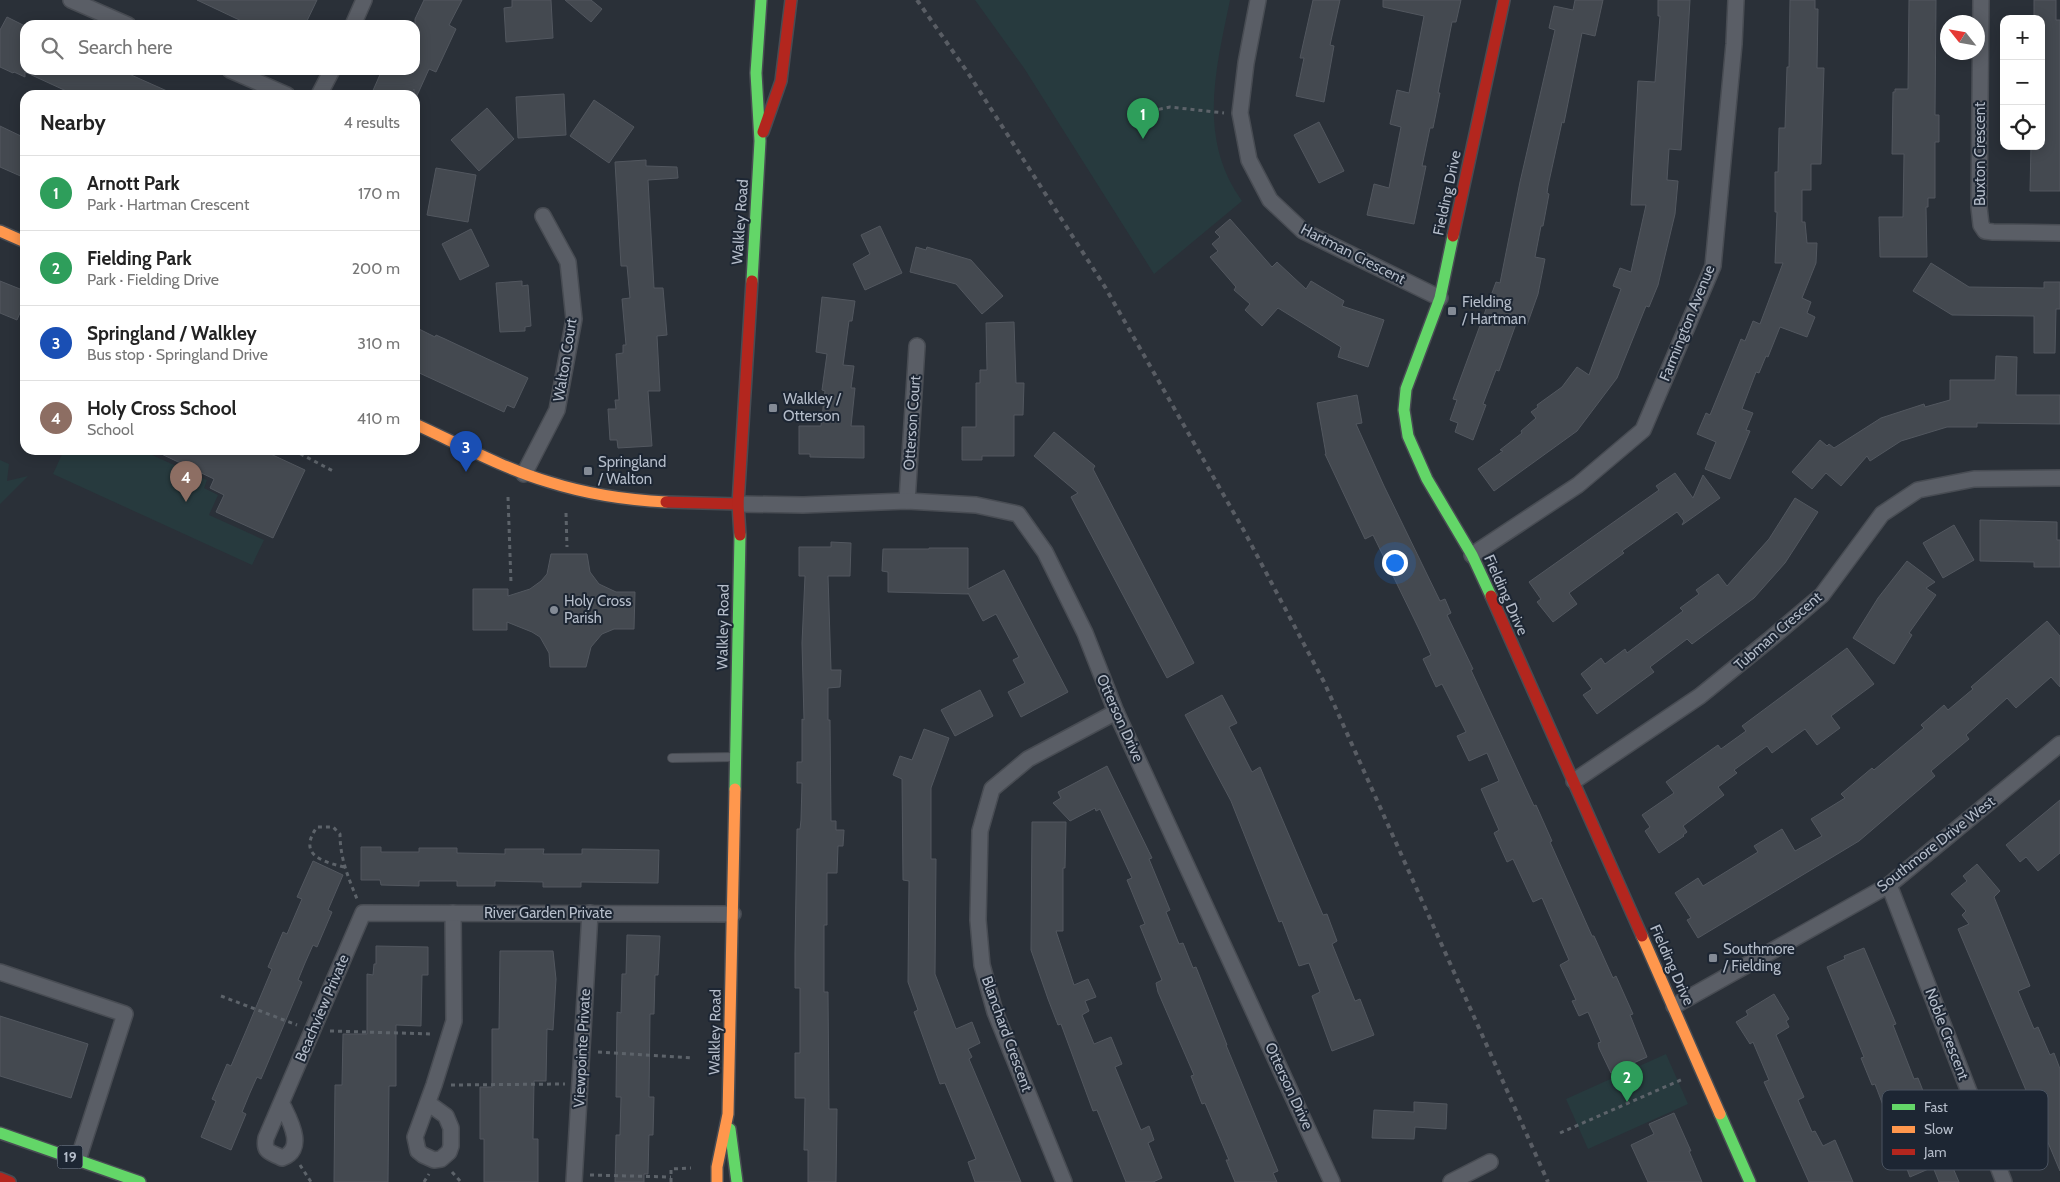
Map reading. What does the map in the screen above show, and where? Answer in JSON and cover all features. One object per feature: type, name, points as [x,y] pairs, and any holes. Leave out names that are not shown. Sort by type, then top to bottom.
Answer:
[{"type":"street","points":[[71,0],[117,20]]},
{"type":"street","points":[[354,20],[364,0]]},
{"type":"street","name":"Walkley Road","points":[[736,1182],[728,1114],[740,540],[738,504],[760,141],[756,73],[761,0]]},
{"type":"street","name":"Walkley Road","points":[[760,141],[781,81],[791,0]]},
{"type":"street","name":"Hartman Crescent","points":[[1258,0],[1246,63],[1240,113],[1249,160],[1270,200],[1303,231],[1440,298]]},
{"type":"street","name":"Fielding Drive","points":[[1504,0],[1440,298],[1406,389],[1404,410],[1408,436],[1427,479],[1472,555],[1674,1006],[1700,1072],[1750,1182]]},
{"type":"street","name":"Farmington Avenue","points":[[1472,555],[1578,484],[1643,430],[1713,266],[1734,44],[1736,0]]},
{"type":"street","name":"Buxton Crescent","points":[[1981,0],[1979,207],[1981,225],[1985,231],[1993,232],[2060,233]]},
{"type":"street","points":[[241,75],[276,90]]},
{"type":"street","points":[[322,90],[330,75]]},
{"type":"street","name":"Walton Court","points":[[524,474],[557,410],[574,319],[568,262],[543,216]]},
{"type":"street","points":[[0,231],[20,240]]},
{"type":"street","name":"Otterson Court","points":[[907,501],[917,346]]},
{"type":"street","points":[[420,426],[524,474],[572,488],[622,497],[700,504],[738,504]]},
{"type":"street","name":"Tubman Crescent","points":[[1574,781],[1700,696],[1769,640],[1822,595],[1882,514],[1918,490],[1974,479],[2060,478]]},
{"type":"street","name":"Otterson Drive","points":[[738,504],[803,505],[907,501],[976,505],[1018,514],[1045,552],[1085,633],[1116,712],[1332,1182]]},
{"type":"street","name":"Blanchard Crescent","points":[[1064,1182],[995,1012],[982,965],[978,920],[980,831],[992,789],[1028,759],[1116,712]]},
{"type":"street","name":"Southmore Drive West","points":[[1674,1006],[1889,885],[2060,744]]},
{"type":"street","name":"Noble Crescent","points":[[1889,885],[1968,1090]]},
{"type":"street","name":"River Garden Private","points":[[363,913],[733,914]]},
{"type":"street","name":"Beachview Private","points":[[282,1104],[311,1031],[363,913]]},
{"type":"street","points":[[428,1103],[454,1021],[453,913]]},
{"type":"street","name":"Viewpointe Private","points":[[574,1179],[590,913]]},
{"type":"street","points":[[0,972],[126,1014],[78,1160]]},
{"type":"street","name":"Walkley Road","points":[[717,1182],[717,1167],[728,1114]]},
{"type":"street","name":"19","points":[[0,1133],[140,1182]]},
{"type":"street","points":[[1451,1182],[1490,1162]]},
{"type":"street","name":"Noble Crescent","points":[[1999,1170],[2004,1182]]},
{"type":"street","points":[[0,1178],[10,1182]]},
{"type":"lane","points":[[672,758],[736,757]]},
{"type":"path","points":[[1151,111],[1170,107],[1216,113],[1240,113]]},
{"type":"path","points":[[303,455],[333,471]]},
{"type":"path","points":[[508,497],[511,583]]},
{"type":"path","points":[[566,513],[568,547]]},
{"type":"path","points":[[344,867],[316,857],[309,848],[309,838],[317,827],[333,827],[340,834],[340,850],[344,867],[363,913]]},
{"type":"path","points":[[221,996],[311,1031],[450,1035]]},
{"type":"path","points":[[582,1051],[693,1058]]},
{"type":"path","points":[[1560,1133],[1700,1072]]},
{"type":"path","points":[[434,1085],[580,1084]]},
{"type":"path","points":[[671,1182],[671,1169],[691,1168]]},
{"type":"path","points":[[574,1179],[671,1177]]},
{"type":"green space","points":[[975,0],[1230,0],[1216,77],[1215,128],[1219,153],[1228,177],[1242,201],[1154,274],[1024,68]]},
{"type":"green space","points":[[62,455],[152,455],[207,480],[204,488],[218,495],[209,515],[264,540],[252,565],[53,474]]},
{"type":"green space","points":[[0,460],[9,464],[7,481],[28,476],[0,504]]},
{"type":"green space","points":[[1666,1054],[1688,1104],[1588,1149],[1566,1099]]},
{"type":"building","points":[[197,0],[317,0],[307,20],[239,20]]},
{"type":"building","points":[[424,0],[462,0],[449,25],[456,29],[436,72],[429,69],[420,90],[373,90],[380,75],[420,75],[420,20],[415,19]]},
{"type":"building","points":[[512,0],[551,0],[553,38],[506,42],[504,8],[512,7]]},
{"type":"building","points":[[565,0],[591,0],[602,9],[591,22]]},
{"type":"building","points":[[1313,0],[1340,0],[1330,45],[1334,46],[1324,102],[1296,96],[1304,58],[1300,58]]},
{"type":"building","points":[[1383,0],[1461,0],[1456,22],[1452,22],[1433,128],[1430,128],[1422,166],[1426,166],[1414,224],[1367,215],[1374,184],[1389,188],[1401,127],[1390,124],[1397,90],[1409,93],[1424,16],[1383,7]]},
{"type":"building","points":[[1575,0],[1603,0],[1595,36],[1582,33],[1564,123],[1562,122],[1548,186],[1547,193],[1549,194],[1543,226],[1541,226],[1535,257],[1545,259],[1538,294],[1527,325],[1517,321],[1499,371],[1496,370],[1483,404],[1486,405],[1473,440],[1455,432],[1458,423],[1450,420],[1457,400],[1453,399],[1496,282],[1500,283],[1520,182],[1555,30],[1549,28],[1554,6],[1573,10]]},
{"type":"building","points":[[1658,0],[1690,0],[1681,150],[1669,149],[1667,180],[1678,181],[1675,214],[1658,285],[1649,307],[1646,306],[1617,378],[1577,431],[1494,491],[1478,469],[1503,451],[1500,450],[1522,433],[1521,431],[1536,418],[1531,412],[1538,407],[1537,405],[1562,387],[1577,367],[1589,375],[1621,289],[1613,286],[1620,268],[1631,272],[1646,205],[1631,205],[1638,81],[1655,82],[1660,16],[1658,16]]},
{"type":"building","points":[[1790,0],[1815,0],[1815,9],[1818,9],[1817,68],[1824,68],[1821,164],[1811,164],[1811,190],[1802,190],[1802,222],[1805,222],[1807,243],[1817,243],[1816,263],[1802,298],[1811,302],[1807,313],[1815,317],[1807,337],[1780,327],[1768,357],[1766,356],[1759,373],[1756,372],[1742,409],[1753,413],[1746,430],[1750,431],[1730,479],[1705,469],[1716,442],[1697,434],[1706,413],[1710,415],[1741,339],[1745,341],[1753,321],[1760,324],[1783,263],[1775,263],[1777,212],[1775,212],[1775,172],[1778,172],[1779,128],[1785,128],[1787,67],[1789,67]]},
{"type":"building","points":[[1909,0],[1936,0],[1935,115],[1939,115],[1939,142],[1935,142],[1935,198],[1928,198],[1928,207],[1926,207],[1927,257],[1880,257],[1879,217],[1903,217],[1904,154],[1892,154],[1893,92],[1895,92],[1895,89],[1908,89]]},
{"type":"building","points":[[2034,0],[2056,0],[2056,20],[2060,20],[2060,191],[2030,191],[2031,150],[2045,150],[2045,15],[2034,15]]},
{"type":"building","points":[[7,17],[20,24],[20,75],[0,67],[0,30]]},
{"type":"building","points":[[32,75],[131,75],[165,90],[64,90]]},
{"type":"building","points":[[564,94],[566,135],[518,138],[516,97]]},
{"type":"building","points":[[594,100],[634,127],[609,163],[570,136]]},
{"type":"building","points":[[487,108],[514,139],[479,171],[451,140]]},
{"type":"building","points":[[1319,122],[1344,171],[1319,183],[1294,135]]},
{"type":"building","points":[[0,126],[20,136],[20,176],[0,167]]},
{"type":"building","points":[[646,160],[646,166],[677,167],[678,178],[648,180],[654,288],[663,288],[667,335],[657,336],[660,391],[648,391],[652,446],[618,448],[617,440],[610,440],[608,409],[616,409],[615,400],[619,400],[616,354],[623,353],[623,345],[626,345],[622,299],[630,298],[627,266],[621,266],[615,162]]},
{"type":"building","points":[[436,168],[476,175],[468,222],[427,215]]},
{"type":"building","points":[[1230,219],[1272,267],[1277,262],[1306,289],[1311,281],[1344,301],[1342,306],[1384,320],[1368,367],[1338,357],[1341,347],[1278,308],[1262,326],[1245,310],[1250,304],[1234,290],[1236,287],[1210,257],[1218,251],[1212,244],[1220,237],[1215,232]]},
{"type":"building","points":[[880,226],[902,273],[865,290],[853,264],[870,254],[861,235]]},
{"type":"building","points":[[471,229],[489,266],[460,280],[442,244]]},
{"type":"building","points":[[916,247],[926,250],[927,247],[971,260],[1003,296],[982,314],[956,284],[910,272]]},
{"type":"building","points":[[1931,263],[1969,287],[2044,288],[2044,282],[2060,282],[2060,309],[2056,309],[2055,353],[2034,353],[2034,316],[1952,315],[1913,291]]},
{"type":"building","points":[[0,281],[20,289],[20,313],[17,320],[0,313]]},
{"type":"building","points":[[522,281],[522,286],[528,285],[531,326],[525,327],[525,331],[500,332],[496,283]]},
{"type":"building","points":[[822,297],[855,301],[852,321],[849,321],[843,365],[854,366],[851,388],[855,388],[851,426],[864,426],[864,458],[810,457],[810,454],[799,454],[799,426],[821,426],[825,391],[822,390],[827,354],[816,352]]},
{"type":"building","points":[[1014,322],[1016,383],[1024,383],[1023,415],[1014,415],[1014,456],[982,456],[982,460],[962,460],[962,427],[976,427],[976,383],[980,383],[980,370],[987,370],[986,323]]},
{"type":"building","points":[[420,330],[435,337],[436,335],[445,339],[528,378],[514,408],[507,405],[504,412],[420,373]]},
{"type":"building","points":[[1996,356],[2017,357],[2016,395],[2060,395],[2060,424],[1977,423],[1977,427],[1947,427],[1901,441],[1870,461],[1867,456],[1841,486],[1826,473],[1812,489],[1792,472],[1820,440],[1827,446],[1829,444],[1834,448],[1881,418],[1924,404],[1925,407],[1950,400],[1950,380],[1995,380]]},
{"type":"building","points":[[1357,395],[1362,423],[1356,424],[1440,601],[1445,599],[1451,613],[1447,615],[1473,669],[1471,670],[1534,806],[1536,805],[1552,841],[1550,842],[1592,936],[1594,936],[1613,978],[1616,976],[1633,1014],[1630,1015],[1647,1057],[1611,1073],[1599,1048],[1598,1043],[1601,1042],[1588,1012],[1579,1016],[1572,1001],[1576,1000],[1560,965],[1569,960],[1542,898],[1533,902],[1513,859],[1507,862],[1494,833],[1499,830],[1481,789],[1499,781],[1487,753],[1469,761],[1457,736],[1466,732],[1442,684],[1436,687],[1423,659],[1431,655],[1418,627],[1373,535],[1365,539],[1325,454],[1317,403]]},
{"type":"building","points":[[1054,432],[1095,466],[1093,469],[1194,663],[1167,678],[1071,497],[1078,493],[1034,456]]},
{"type":"building","points":[[164,455],[273,455],[305,470],[273,538],[216,512],[224,495],[210,488],[214,479]]},
{"type":"building","points":[[1675,473],[1693,498],[1703,475],[1720,498],[1682,525],[1684,521],[1677,512],[1622,551],[1624,553],[1569,593],[1577,604],[1553,622],[1537,602],[1541,599],[1529,582],[1659,490],[1656,486]]},
{"type":"building","points":[[1795,498],[1818,512],[1785,563],[1754,598],[1692,644],[1687,639],[1650,667],[1654,672],[1597,714],[1583,695],[1592,689],[1581,674],[1601,658],[1605,664],[1625,649],[1627,653],[1683,611],[1680,608],[1699,594],[1696,590],[1718,574],[1727,586],[1769,539]]},
{"type":"building","points":[[1980,520],[2057,522],[2057,540],[2060,540],[2060,567],[2034,567],[2034,562],[1980,561]]},
{"type":"building","points":[[1954,525],[1974,560],[1943,578],[1923,543]]},
{"type":"building","points":[[831,542],[851,543],[850,576],[828,576],[831,670],[841,670],[840,687],[828,688],[831,821],[836,821],[836,830],[844,830],[843,846],[838,846],[837,873],[827,873],[827,925],[824,925],[824,992],[828,992],[829,1109],[837,1109],[836,1182],[808,1182],[808,1150],[804,1150],[805,1098],[795,1098],[795,1053],[800,1053],[800,988],[795,988],[795,953],[797,829],[800,829],[801,820],[802,783],[797,783],[797,762],[802,762],[802,719],[804,720],[802,643],[805,576],[799,576],[799,547],[831,547]]},
{"type":"building","points":[[968,548],[968,589],[1004,570],[1068,692],[1021,717],[1008,692],[1025,683],[1013,660],[1019,657],[996,614],[983,621],[968,593],[888,592],[888,572],[882,571],[883,549]]},
{"type":"building","name":"Holy Cross Parish","points":[[551,554],[587,554],[590,572],[599,584],[616,592],[635,592],[634,629],[614,629],[602,634],[591,647],[586,667],[550,667],[549,653],[540,637],[507,622],[507,630],[473,630],[473,589],[508,589],[508,596],[530,589],[547,574]]},
{"type":"building","points":[[1907,561],[1935,582],[1926,588],[1936,595],[1909,633],[1912,635],[1894,664],[1853,638],[1878,598]]},
{"type":"building","points":[[2047,621],[2060,636],[2060,687],[2051,677],[2016,708],[2007,698],[1966,735],[1969,739],[1931,771],[1935,776],[1859,841],[1698,938],[1687,920],[1691,918],[1675,893],[1698,878],[1703,886],[1758,852],[1754,846],[1782,829],[1795,851],[1822,836],[1811,819],[1845,798],[1841,794],[1872,768],[1874,770],[1924,728],[1921,725],[1944,705],[1948,710],[1973,689],[1971,687]]},
{"type":"building","points":[[1847,648],[1874,684],[1831,716],[1840,728],[1817,745],[1805,729],[1772,753],[1767,746],[1734,770],[1737,773],[1718,787],[1724,795],[1683,826],[1687,832],[1684,836],[1659,853],[1645,831],[1650,827],[1642,815],[1674,793],[1666,782],[1718,745],[1721,749],[1746,731],[1742,726]]},
{"type":"building","points":[[980,690],[993,716],[955,736],[941,710]]},
{"type":"building","points":[[1222,695],[1237,723],[1229,727],[1252,772],[1260,767],[1323,915],[1327,914],[1337,941],[1332,944],[1355,1001],[1360,999],[1374,1035],[1332,1051],[1312,996],[1320,992],[1309,963],[1299,966],[1282,921],[1279,922],[1231,801],[1185,715]]},
{"type":"building","points":[[924,729],[949,738],[931,788],[931,859],[936,859],[935,974],[956,1029],[972,1022],[980,1043],[968,1049],[972,1057],[969,1059],[1021,1182],[975,1182],[968,1162],[976,1159],[945,1083],[940,1084],[914,1012],[918,1010],[908,982],[909,881],[903,880],[902,779],[893,775],[900,756],[912,760]]},
{"type":"building","points":[[1107,766],[1152,858],[1149,859],[1170,910],[1166,912],[1179,944],[1183,943],[1193,968],[1196,967],[1278,1171],[1273,1173],[1277,1182],[1235,1182],[1226,1160],[1229,1160],[1205,1103],[1202,1104],[1191,1076],[1194,1075],[1158,992],[1156,983],[1162,980],[1140,926],[1145,924],[1127,880],[1132,878],[1100,809],[1096,811],[1095,808],[1070,821],[1053,803],[1061,798],[1058,792]]},
{"type":"building","points":[[2060,800],[2060,853],[2038,871],[2026,857],[2020,862],[2006,845]]},
{"type":"building","points":[[1032,822],[1066,822],[1065,868],[1063,868],[1063,931],[1056,931],[1074,985],[1088,979],[1096,997],[1085,1001],[1089,1011],[1082,1015],[1094,1044],[1111,1037],[1122,1064],[1115,1067],[1141,1130],[1149,1126],[1154,1140],[1148,1143],[1162,1178],[1153,1182],[1126,1182],[1097,1110],[1093,1111],[1061,1024],[1058,1025],[1031,950]]},
{"type":"building","points":[[361,847],[381,847],[381,852],[419,852],[419,848],[457,848],[457,853],[505,854],[505,849],[544,849],[543,854],[582,854],[582,849],[659,850],[658,883],[581,882],[581,887],[543,887],[543,882],[495,881],[495,886],[457,886],[457,881],[419,881],[419,886],[381,885],[380,880],[361,880]]},
{"type":"building","points":[[313,861],[343,875],[328,910],[332,912],[317,947],[313,945],[305,963],[298,980],[302,982],[261,1079],[257,1077],[242,1112],[246,1114],[231,1150],[201,1137],[216,1101],[212,1099],[227,1064],[231,1066],[272,969],[268,967],[283,932],[287,934],[302,899],[297,897]]},
{"type":"building","points":[[1977,864],[2000,891],[1994,897],[2030,986],[2018,991],[2034,1029],[2038,1027],[2050,1055],[2054,1053],[2060,1069],[2060,1171],[2048,1143],[2048,1090],[2026,1090],[1958,929],[1969,924],[1962,915],[1966,911],[1951,894],[1967,881],[1963,876]]},
{"type":"building","points":[[627,935],[660,936],[658,975],[655,975],[654,1014],[650,1014],[649,1097],[654,1097],[653,1135],[649,1135],[648,1174],[644,1174],[644,1182],[615,1182],[616,1135],[620,1135],[621,1097],[616,1097],[617,1012],[621,1013],[622,974],[626,974]]},
{"type":"building","points":[[376,946],[428,947],[428,975],[422,975],[421,1026],[396,1025],[396,1086],[389,1086],[388,1182],[334,1182],[335,1085],[342,1085],[343,1034],[367,1034],[367,974],[373,975],[374,964],[376,964]]},
{"type":"building","points":[[1864,948],[1896,1024],[1893,1025],[1914,1079],[1918,1078],[1923,1090],[1882,1090],[1882,1103],[1875,1084],[1872,1085],[1861,1058],[1864,1057],[1827,967],[1845,959],[1844,956]]},
{"type":"building","points":[[500,951],[553,951],[556,979],[553,1030],[547,1029],[546,1081],[534,1081],[533,1139],[538,1139],[538,1182],[484,1182],[484,1139],[480,1139],[480,1087],[492,1087],[492,1029],[499,1029]]},
{"type":"building","points":[[1774,994],[1789,1019],[1786,1021],[1789,1027],[1776,1035],[1804,1097],[1798,1100],[1812,1132],[1815,1131],[1823,1146],[1835,1140],[1853,1182],[1809,1182],[1764,1082],[1769,1080],[1753,1042],[1750,1044],[1736,1022],[1748,1015],[1746,1011]]},
{"type":"building","points":[[0,1016],[88,1044],[71,1098],[0,1076]]},
{"type":"building","points":[[1414,1102],[1447,1104],[1446,1129],[1415,1127],[1414,1139],[1372,1138],[1374,1110],[1414,1112]]},
{"type":"building","points":[[1674,1113],[1702,1182],[1648,1182],[1631,1145],[1654,1134],[1649,1124]]},
{"type":"building","points":[[1907,1170],[1926,1170],[1910,1177]]},
{"type":"building","points":[[1934,1170],[1954,1170],[1959,1182],[1939,1182]]},
{"type":"railway","points":[[917,0],[968,73],[1105,287],[1243,529],[1324,682],[1548,1182]]},
{"type":"traffic: fast","points":[[752,281],[760,141],[756,73],[761,0]]},
{"type":"traffic: fast","points":[[1453,236],[1440,298],[1406,389],[1404,410],[1408,436],[1427,479],[1472,555],[1491,596]]},
{"type":"traffic: fast","points":[[735,789],[740,535]]},
{"type":"traffic: fast","points":[[1720,1114],[1750,1182]]},
{"type":"traffic: fast","points":[[730,1129],[737,1182]]},
{"type":"traffic: fast","points":[[0,1133],[140,1182]]},
{"type":"traffic: slow","points":[[0,231],[20,240]]},
{"type":"traffic: slow","points":[[420,426],[498,463],[549,482],[607,496],[666,502]]},
{"type":"traffic: slow","points":[[717,1182],[717,1167],[728,1114],[735,789]]},
{"type":"traffic: slow","points":[[1642,936],[1720,1114]]},
{"type":"traffic: jam","points":[[763,132],[781,81],[791,0]]},
{"type":"traffic: jam","points":[[1453,236],[1504,0]]},
{"type":"traffic: jam","points":[[740,535],[738,504],[752,281]]},
{"type":"traffic: jam","points":[[666,502],[738,504]]},
{"type":"traffic: jam","points":[[1491,596],[1642,936]]},
{"type":"traffic: jam","points":[[0,1178],[10,1182]]},
{"type":"place","name":"Arnott Park","points":[[1143,139]]},
{"type":"place","name":"Fielding / Hartman","points":[[1452,311]]},
{"type":"place","name":"Walkley / Otterson","points":[[773,408]]},
{"type":"place","name":"Springland / Walton","points":[[588,471]]},
{"type":"place","name":"Springland / Walkley","points":[[466,472]]},
{"type":"place","name":"Holy Cross School","points":[[186,502]]},
{"type":"place","name":"Holy Cross Parish","points":[[554,610]]},
{"type":"place","name":"Southmore / Fielding","points":[[1713,958]]},
{"type":"place","name":"Fielding Park","points":[[1627,1102]]}]
